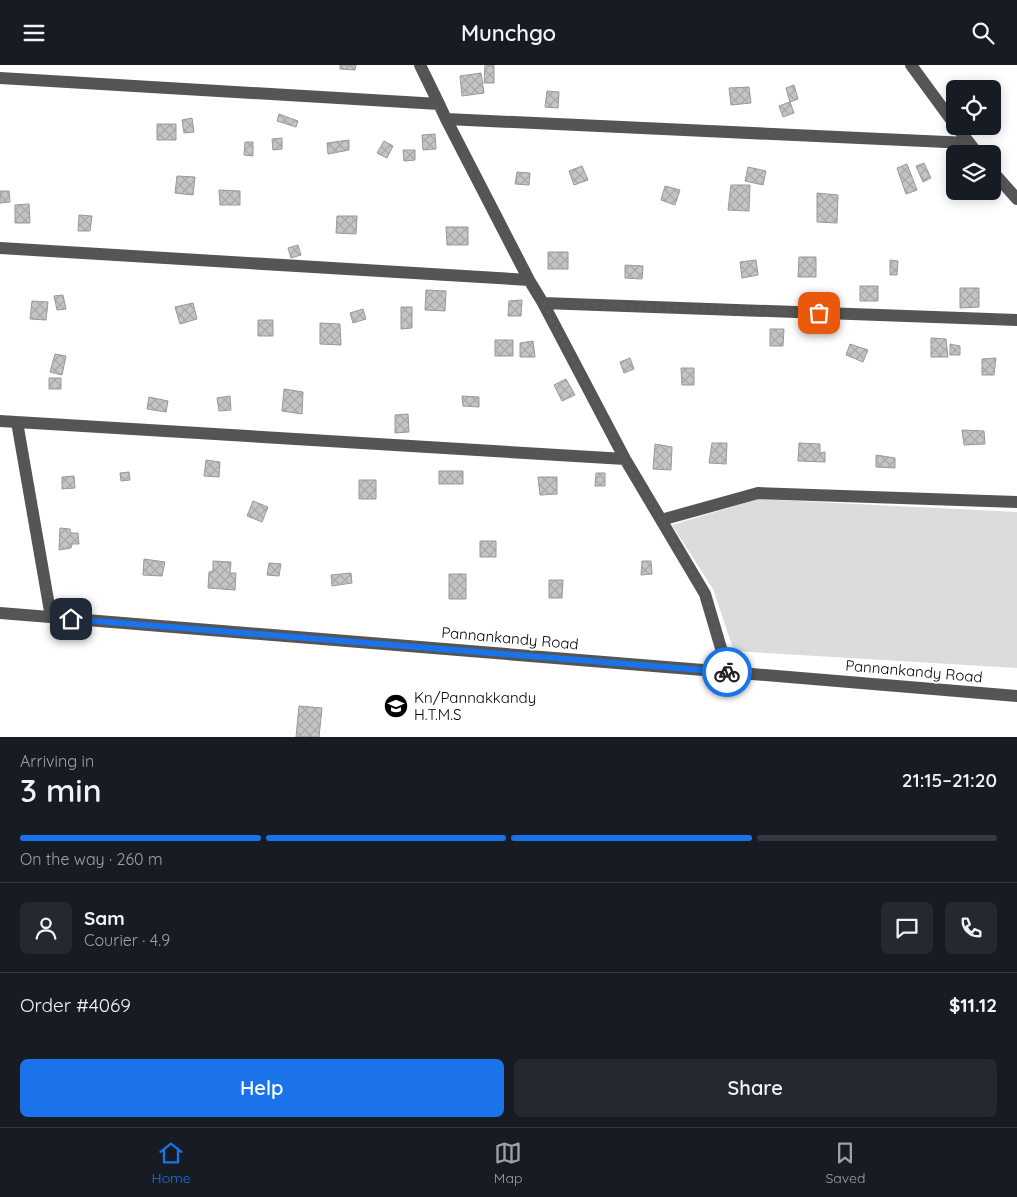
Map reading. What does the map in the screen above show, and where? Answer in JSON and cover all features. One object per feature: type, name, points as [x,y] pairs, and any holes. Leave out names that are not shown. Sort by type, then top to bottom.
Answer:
[{"type":"street","points":[[420,65],[529,280],[625,459],[705,594],[728,672]]},
{"type":"street","points":[[911,65],[946,112]]},
{"type":"street","points":[[0,79],[440,104]]},
{"type":"street","points":[[446,119],[968,143]]},
{"type":"street","points":[[962,135],[968,143]]},
{"type":"street","points":[[1001,181],[1017,199]]},
{"type":"street","points":[[0,248],[529,280]]},
{"type":"street","points":[[543,303],[1017,320]]},
{"type":"street","points":[[0,421],[625,459]]},
{"type":"street","points":[[17,422],[51,617]]},
{"type":"street","points":[[661,520],[758,493],[1017,502]]},
{"type":"street","name":"Pannankandy Road","points":[[0,613],[1017,696]]},
{"type":"shaded area","points":[[758,499],[1017,512],[1017,668],[734,651],[713,589],[672,525]]},
{"type":"building","points":[[340,65],[356,65],[355,70],[340,69]]},
{"type":"building","points":[[485,65],[494,65],[494,83],[484,83]]},
{"type":"building","points":[[481,73],[484,93],[462,96],[460,76]]},
{"type":"building","points":[[794,85],[798,99],[790,102],[786,88]]},
{"type":"building","points":[[749,87],[751,103],[731,105],[729,88]]},
{"type":"building","points":[[547,91],[559,92],[558,108],[545,107]]},
{"type":"building","points":[[790,102],[794,113],[783,117],[779,106]]},
{"type":"building","points":[[279,114],[298,121],[296,127],[277,121]]},
{"type":"building","points":[[192,118],[194,132],[184,133],[182,120]]},
{"type":"building","points":[[157,124],[176,124],[176,140],[157,140]]},
{"type":"building","points":[[435,134],[436,149],[423,150],[422,135]]},
{"type":"building","points":[[282,138],[282,149],[273,150],[272,139]]},
{"type":"building","points":[[349,140],[349,150],[328,154],[327,143]]},
{"type":"building","points":[[384,141],[393,146],[387,158],[377,153]]},
{"type":"building","points":[[245,142],[253,142],[253,156],[244,155]]},
{"type":"building","points":[[403,150],[415,150],[415,160],[404,161]]},
{"type":"building","points":[[924,163],[931,178],[923,182],[916,166]]},
{"type":"building","points":[[907,164],[917,190],[906,194],[897,168]]},
{"type":"building","points":[[582,166],[588,180],[574,185],[569,171]]},
{"type":"building","points":[[748,167],[766,171],[763,185],[745,181]]},
{"type":"building","points":[[517,172],[530,173],[529,185],[515,184]]},
{"type":"building","points":[[177,176],[195,177],[193,195],[175,193]]},
{"type":"building","points":[[731,185],[750,185],[749,211],[728,210]]},
{"type":"building","points":[[665,186],[680,190],[675,205],[661,200]]},
{"type":"building","points":[[219,190],[240,191],[240,205],[220,205]]},
{"type":"building","points":[[0,191],[9,191],[10,202],[0,203]]},
{"type":"building","points":[[817,193],[838,195],[837,223],[817,222]]},
{"type":"building","points":[[29,204],[30,223],[15,223],[15,205]]},
{"type":"building","points":[[79,215],[92,216],[90,231],[78,231]]},
{"type":"building","points":[[337,216],[357,216],[356,234],[336,233]]},
{"type":"building","points":[[446,227],[468,227],[468,245],[447,245]]},
{"type":"building","points":[[298,245],[301,255],[291,258],[288,248]]},
{"type":"building","points":[[548,252],[568,252],[568,269],[548,269]]},
{"type":"building","points":[[799,257],[816,257],[816,277],[798,277]]},
{"type":"building","points":[[756,260],[758,275],[742,278],[740,262]]},
{"type":"building","points":[[890,260],[898,261],[897,275],[890,275]]},
{"type":"building","points":[[625,265],[643,266],[642,279],[625,278]]},
{"type":"building","points":[[860,286],[878,286],[878,301],[860,301]]},
{"type":"building","points":[[960,288],[979,288],[979,307],[960,308]]},
{"type":"building","points":[[426,290],[446,291],[445,311],[425,310]]},
{"type":"building","points":[[63,295],[66,309],[57,310],[54,296]]},
{"type":"building","points":[[522,300],[521,316],[508,316],[509,301]]},
{"type":"building","points":[[32,301],[48,302],[46,320],[30,319]]},
{"type":"building","points":[[193,303],[197,319],[180,324],[175,307]]},
{"type":"building","points":[[401,307],[412,307],[412,328],[401,329]]},
{"type":"building","points":[[363,309],[366,319],[353,323],[350,313]]},
{"type":"building","points":[[258,320],[273,320],[273,336],[258,336]]},
{"type":"building","points":[[320,323],[340,324],[341,345],[320,344]]},
{"type":"building","points":[[770,329],[784,329],[783,346],[770,346]]},
{"type":"building","points":[[931,338],[946,339],[948,357],[931,357]]},
{"type":"building","points":[[495,340],[513,340],[513,356],[495,356]]},
{"type":"building","points":[[533,341],[535,357],[520,357],[520,343]]},
{"type":"building","points":[[850,344],[868,350],[863,362],[846,355]]},
{"type":"building","points":[[950,344],[960,346],[960,355],[950,355]]},
{"type":"building","points":[[55,354],[66,356],[62,375],[50,372]]},
{"type":"building","points":[[630,358],[634,369],[624,373],[620,362]]},
{"type":"building","points":[[996,358],[994,375],[982,375],[982,359]]},
{"type":"building","points":[[681,368],[694,368],[694,385],[682,385]]},
{"type":"building","points":[[49,378],[61,378],[61,389],[49,389]]},
{"type":"building","points":[[566,379],[575,395],[562,401],[554,385]]},
{"type":"building","points":[[284,389],[303,392],[302,414],[282,411]]},
{"type":"building","points":[[230,396],[231,410],[219,411],[217,398]]},
{"type":"building","points":[[462,396],[479,397],[479,407],[463,406]]},
{"type":"building","points":[[149,397],[168,401],[166,412],[147,409]]},
{"type":"building","points":[[408,414],[409,432],[395,433],[395,415]]},
{"type":"building","points":[[962,430],[984,431],[985,444],[964,445]]},
{"type":"building","points":[[712,443],[727,443],[726,464],[709,463]]},
{"type":"building","points":[[799,443],[820,444],[820,453],[825,452],[825,462],[798,461]]},
{"type":"building","points":[[655,444],[672,447],[671,470],[653,469]]},
{"type":"building","points":[[876,455],[895,458],[895,468],[876,467]]},
{"type":"building","points":[[206,460],[220,462],[219,477],[204,476]]},
{"type":"building","points":[[439,471],[463,471],[463,484],[439,484]]},
{"type":"building","points":[[129,472],[130,480],[121,481],[120,473]]},
{"type":"building","points":[[596,473],[605,473],[605,486],[595,486]]},
{"type":"building","points":[[74,476],[75,488],[62,489],[62,477]]},
{"type":"building","points":[[538,477],[557,477],[557,494],[540,495]]},
{"type":"building","points":[[359,480],[376,480],[376,499],[359,499]]},
{"type":"building","points":[[253,501],[268,507],[262,522],[247,516]]},
{"type":"building","points":[[60,528],[70,529],[71,533],[78,533],[79,544],[72,544],[71,548],[59,550]]},
{"type":"building","points":[[480,541],[496,541],[496,557],[480,557]]},
{"type":"building","points":[[144,559],[165,562],[162,576],[143,575]]},
{"type":"building","points":[[213,561],[231,562],[230,573],[236,573],[235,590],[208,588],[209,572],[213,571]]},
{"type":"building","points":[[642,561],[651,561],[652,574],[641,575]]},
{"type":"building","points":[[269,563],[281,564],[279,576],[267,575]]},
{"type":"building","points":[[351,573],[352,583],[332,586],[331,575]]},
{"type":"building","points":[[449,574],[466,574],[466,599],[449,599]]},
{"type":"building","points":[[549,580],[563,580],[562,598],[549,598]]},
{"type":"building","points":[[299,706],[322,708],[319,737],[296,737]]},
{"type":"way so far","points":[[727,672],[705,594],[625,459],[543,303],[819,313]]},
{"type":"place","name":"Kn/Pannakkandy H.T.M.S","points":[[396,706]]},
{"type":"route","points":[[71,619],[727,672]]}]
